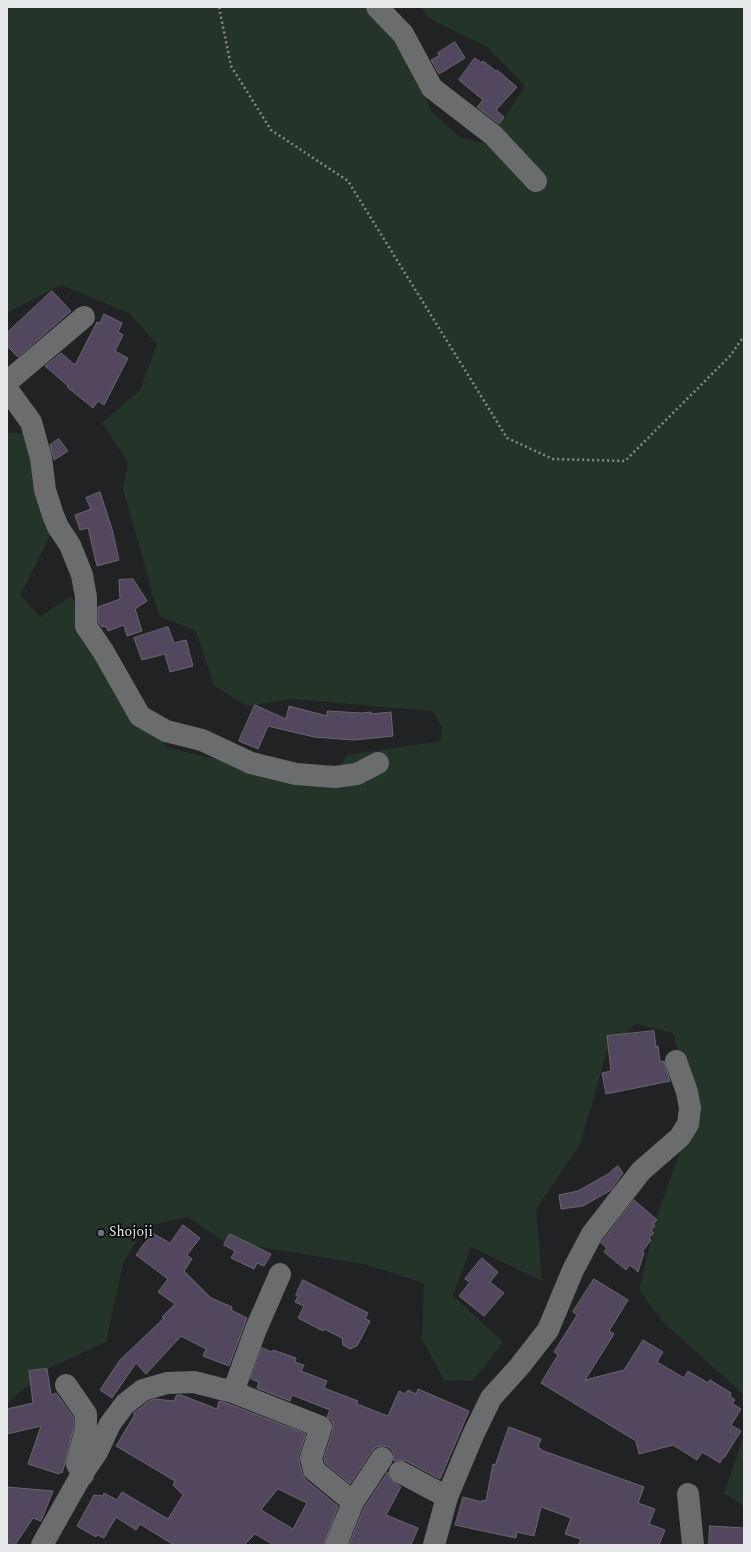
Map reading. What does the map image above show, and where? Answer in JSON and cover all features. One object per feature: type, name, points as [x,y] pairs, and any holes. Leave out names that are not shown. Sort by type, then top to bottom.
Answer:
[{"type":"street","points":[[377,7],[403,34],[432,88],[493,135],[536,180]]},
{"type":"street","points":[[7,382],[84,317]]},
{"type":"street","points":[[7,389],[31,422],[41,458],[45,490],[52,514],[58,527],[70,545],[82,575],[86,597],[86,626],[103,651],[140,716],[166,731],[202,740],[251,763],[296,774],[335,777],[357,774],[378,763]]},
{"type":"street","points":[[434,1545],[447,1497],[473,1435],[491,1398],[548,1330],[573,1270],[592,1234],[641,1171],[680,1137],[688,1124],[690,1108],[687,1092],[676,1061]]},
{"type":"street","points":[[233,1392],[256,1329],[280,1274]]},
{"type":"street","points":[[42,1545],[82,1474],[97,1452],[110,1424],[125,1404],[143,1390],[167,1383],[194,1382],[233,1392],[321,1427],[311,1458],[314,1470],[353,1502]]},
{"type":"street","points":[[56,1545],[88,1486],[77,1464],[86,1428],[86,1414],[66,1385]]},
{"type":"street","points":[[336,1545],[353,1502],[382,1458]]},
{"type":"street","points":[[400,1472],[447,1497]]},
{"type":"street","points":[[688,1494],[692,1545]]},
{"type":"path","points":[[218,7],[231,66],[271,130],[348,181],[507,438],[553,459],[625,461],[730,356],[744,336]]},
{"type":"green space","points":[[7,7],[378,7],[399,33],[431,111],[459,137],[487,144],[525,86],[487,47],[428,18],[421,7],[744,7],[744,1395],[663,1322],[639,1290],[657,1216],[695,1109],[673,1033],[636,1024],[607,1051],[580,1145],[536,1209],[542,1281],[471,1247],[453,1296],[503,1342],[473,1381],[444,1380],[422,1339],[424,1283],[363,1264],[223,1241],[188,1217],[144,1227],[123,1264],[106,1342],[51,1367],[7,1403],[7,433],[30,433],[52,531],[20,595],[40,617],[71,596],[131,682],[166,747],[293,778],[331,783],[347,755],[441,741],[442,727],[432,711],[293,699],[247,706],[214,686],[196,631],[159,616],[123,489],[128,463],[102,423],[140,390],[157,344],[129,313],[61,285],[7,313]]},
{"type":"green space","points":[[744,1435],[744,1506],[724,1493]]},
{"type":"building","points":[[455,42],[465,58],[439,74],[431,60],[439,56],[438,53]]},
{"type":"building","points":[[475,58],[482,63],[483,61],[496,71],[497,70],[517,87],[496,110],[504,117],[499,124],[477,107],[483,100],[459,80]]},
{"type":"building","points":[[52,291],[71,311],[18,357],[7,346],[7,333]]},
{"type":"building","points":[[104,314],[122,323],[118,332],[123,335],[115,351],[128,358],[104,405],[98,401],[93,408],[67,387],[68,386],[45,366],[61,353],[75,365],[97,322],[100,323]]},
{"type":"building","points":[[59,439],[68,451],[54,460],[50,445]]},
{"type":"building","points":[[100,492],[112,529],[119,560],[97,566],[88,528],[80,530],[75,515],[91,509],[86,498]]},
{"type":"building","points":[[133,579],[147,601],[135,609],[142,631],[127,636],[124,625],[108,631],[105,626],[102,627],[98,622],[98,607],[120,599],[119,580]]},
{"type":"building","points":[[168,627],[174,643],[186,640],[193,666],[170,672],[165,654],[142,660],[134,638]]},
{"type":"building","points":[[255,705],[286,719],[289,706],[327,716],[327,711],[362,713],[371,712],[371,714],[391,712],[393,736],[354,740],[314,737],[268,726],[258,749],[239,741]]},
{"type":"building","points":[[654,1031],[660,1062],[664,1061],[670,1081],[606,1094],[602,1073],[611,1071],[607,1036]]},
{"type":"building","points":[[618,1166],[623,1173],[611,1190],[583,1206],[561,1209],[559,1195],[578,1191],[608,1174]]},
{"type":"building","points":[[634,1200],[657,1220],[653,1224],[655,1226],[651,1231],[654,1233],[649,1238],[651,1240],[642,1252],[644,1253],[638,1272],[630,1265],[626,1270],[604,1252],[607,1248],[601,1243]]},
{"type":"building","points":[[183,1225],[200,1238],[187,1255],[192,1259],[184,1271],[211,1298],[232,1307],[231,1310],[247,1318],[229,1366],[203,1356],[206,1349],[181,1336],[146,1374],[136,1363],[112,1398],[100,1390],[120,1360],[164,1318],[162,1317],[175,1304],[158,1292],[168,1279],[136,1255],[152,1233],[170,1243]]},
{"type":"building","points":[[230,1234],[271,1254],[264,1266],[257,1263],[254,1269],[231,1258],[235,1251],[224,1245]]},
{"type":"building","points":[[482,1258],[498,1272],[490,1282],[504,1293],[484,1316],[459,1296],[470,1282],[465,1279]]},
{"type":"building","points":[[594,1279],[628,1300],[609,1331],[614,1334],[585,1380],[624,1370],[643,1340],[663,1352],[657,1362],[684,1378],[688,1371],[708,1383],[710,1380],[731,1393],[730,1396],[735,1400],[732,1403],[741,1409],[731,1425],[741,1431],[720,1463],[702,1452],[697,1460],[673,1445],[639,1454],[636,1441],[541,1383],[558,1355],[554,1352],[577,1315],[573,1312]]},
{"type":"building","points":[[303,1280],[368,1313],[365,1319],[370,1321],[357,1346],[350,1349],[343,1345],[342,1338],[324,1329],[323,1331],[298,1318],[304,1306],[295,1302],[298,1296],[296,1295]]},
{"type":"building","points":[[262,1348],[296,1358],[295,1362],[304,1365],[301,1371],[327,1381],[324,1388],[358,1401],[357,1404],[388,1416],[399,1391],[405,1394],[408,1390],[416,1394],[418,1389],[469,1411],[440,1479],[406,1461],[394,1461],[393,1452],[389,1447],[382,1446],[376,1447],[372,1451],[350,1484],[325,1463],[324,1458],[333,1430],[331,1419],[327,1417],[330,1410],[292,1395],[290,1401],[257,1388],[259,1382],[251,1379]]},
{"type":"building","points":[[47,1369],[51,1395],[56,1393],[74,1418],[74,1426],[65,1464],[62,1473],[60,1472],[59,1474],[28,1464],[41,1426],[7,1434],[7,1409],[33,1403],[29,1371]]},
{"type":"building","points":[[177,1395],[181,1395],[217,1409],[219,1401],[306,1434],[299,1455],[302,1473],[306,1480],[338,1506],[324,1545],[274,1545],[255,1534],[244,1545],[174,1545],[140,1524],[136,1530],[116,1517],[104,1538],[97,1535],[96,1537],[77,1526],[94,1495],[103,1496],[104,1493],[117,1500],[122,1492],[168,1519],[183,1495],[173,1485],[175,1481],[116,1446],[134,1416],[134,1413],[149,1401],[155,1399],[174,1401]],"holes":[[[278,1489],[307,1503],[293,1529],[261,1510]]]},
{"type":"building","points":[[509,1427],[541,1439],[538,1447],[541,1450],[644,1487],[638,1503],[655,1509],[649,1524],[665,1530],[659,1545],[578,1545],[581,1539],[565,1534],[571,1518],[541,1507],[534,1536],[517,1532],[516,1538],[455,1525],[463,1497],[482,1502],[482,1500],[486,1501],[493,1464],[495,1465]]},
{"type":"building","points":[[388,1472],[390,1479],[401,1487],[386,1515],[418,1528],[411,1545],[349,1545],[364,1508]]},
{"type":"building","points":[[7,1487],[53,1491],[41,1521],[33,1518],[15,1545],[7,1545]]},
{"type":"building","points":[[710,1526],[744,1528],[744,1545],[709,1545]]},
{"type":"place","name":"Shojoji","points":[[101,1233]]}]
